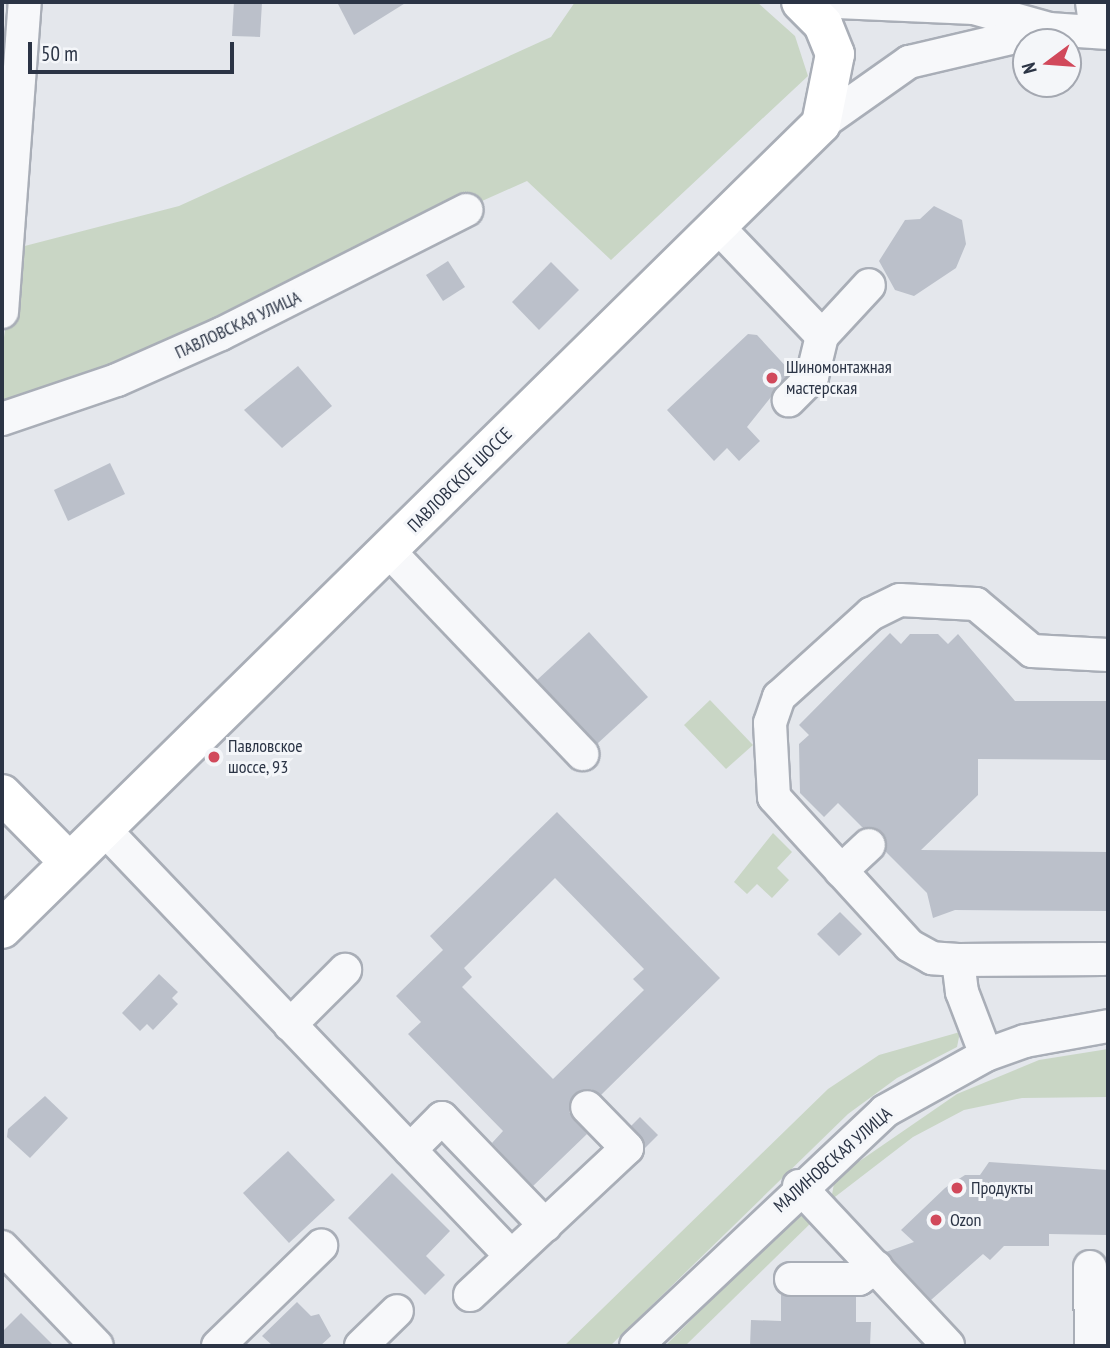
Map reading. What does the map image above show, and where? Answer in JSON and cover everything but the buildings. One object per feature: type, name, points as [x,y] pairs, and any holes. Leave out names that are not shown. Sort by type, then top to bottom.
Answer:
[{"type":"main road","points":[[801,2],[823,24],[835,54],[821,124]]},
{"type":"main road","name":"ПАВЛОВСКОЕ ШОССЕ","points":[[2,929],[821,124]]},
{"type":"main road","points":[[2,794],[69,862]]},
{"type":"street","points":[[2,312],[25,2]]},
{"type":"street","points":[[837,2],[974,8],[1042,28]]},
{"type":"street","points":[[1062,28],[1099,22]]},
{"type":"street","points":[[821,124],[909,62],[1012,38]]},
{"type":"street","name":"ПАВЛОВСКАЯ УЛИЦА","points":[[2,419],[117,380],[220,334],[466,210]]},
{"type":"street","points":[[717,226],[822,336]]},
{"type":"street","points":[[789,400],[812,377],[822,336],[869,285]]},
{"type":"street","points":[[388,550],[582,754]]},
{"type":"street","points":[[1103,959],[958,960],[932,957],[909,944],[774,797],[770,723],[779,697],[871,614],[900,600],[958,600],[976,604],[1032,651],[1108,655]]},
{"type":"street","points":[[104,829],[511,1256]]},
{"type":"street","points":[[841,871],[869,845]]},
{"type":"street","points":[[958,960],[962,992],[986,1055]]},
{"type":"street","points":[[290,1025],[345,970]]},
{"type":"street","name":"МАЛИНОВСКАЯ УЛИЦА","points":[[636,1346],[799,1186],[884,1111],[986,1055],[1025,1041],[1108,1026]]},
{"type":"street","points":[[470,1295],[626,1148],[587,1107]]},
{"type":"street","points":[[410,1150],[442,1118],[545,1225]]},
{"type":"street","points":[[799,1186],[948,1346]]},
{"type":"street","points":[[218,1346],[321,1245]]},
{"type":"street","points":[[2,1247],[97,1346]]},
{"type":"street","points":[[790,1279],[859,1279],[876,1267]]},
{"type":"street","points":[[1090,1267],[1091,1346]]},
{"type":"street","points":[[362,1346],[397,1311]]},
{"type":"green space","points":[[575,2],[757,2],[795,36],[808,76],[611,260],[527,181],[482,201],[463,201],[444,218],[2,415],[2,351],[17,248],[179,206],[551,37]]},
{"type":"green space","points":[[710,700],[753,745],[726,769],[684,725]]},
{"type":"green space","points":[[773,833],[792,852],[777,868],[789,880],[772,898],[757,884],[747,894],[734,882]]},
{"type":"green space","points":[[960,1032],[957,1047],[897,1078],[848,1114],[610,1346],[564,1346],[828,1089],[879,1055]]},
{"type":"green space","points":[[1108,1049],[1108,1097],[1022,1098],[964,1110],[913,1137],[831,1200],[835,1178],[957,1094],[1039,1060]]},
{"type":"green space","points":[[797,1215],[815,1219],[685,1346],[665,1346]]},
{"type":"place","name":"Шиномонтажная мастерская","points":[[772,378]]},
{"type":"place","name":"Павловское шоссе, 93","points":[[214,757]]},
{"type":"place","name":"Продукты","points":[[957,1188]]},
{"type":"place","name":"Ozon","points":[[936,1220]]}]
